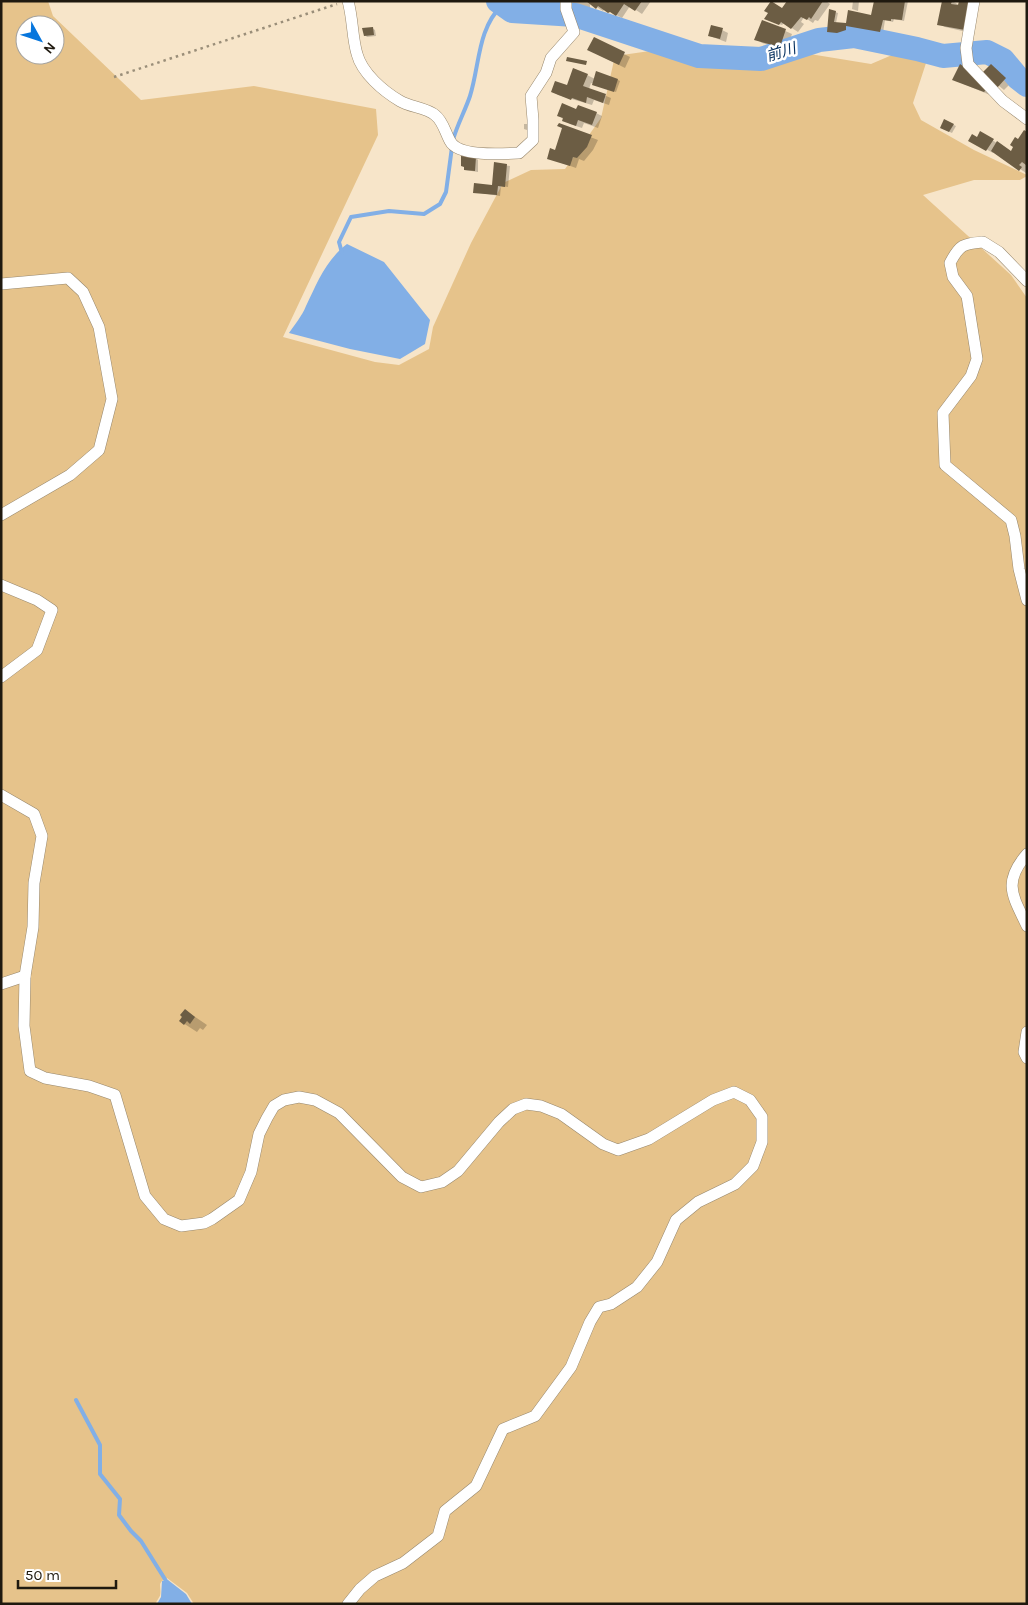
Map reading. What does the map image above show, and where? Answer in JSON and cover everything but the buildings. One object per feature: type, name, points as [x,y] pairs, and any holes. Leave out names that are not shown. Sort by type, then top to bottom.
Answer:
[{"type":"street","points":[[347,1],[352,16],[357,55],[365,72],[392,96],[406,105],[434,114],[441,122],[453,145],[482,153],[519,153],[533,140],[534,120],[531,96],[546,73],[551,58],[574,32],[568,10]]},
{"type":"street","points":[[974,1],[967,55],[968,64],[1003,101],[1027,119]]},
{"type":"street","points":[[1027,281],[999,252],[984,242],[965,244],[956,252],[950,263],[951,270],[953,277],[966,296],[977,359],[971,376],[943,413],[945,465],[1011,520],[1019,569],[1027,600]]},
{"type":"street","points":[[1,284],[68,278],[83,292],[98,327],[112,399],[99,450],[70,475],[1,515]]},
{"type":"street","points":[[1,585],[37,600],[52,610],[37,650],[1,677]]},
{"type":"street","points":[[1,795],[34,814],[42,836],[34,883],[34,927],[25,976],[24,1026],[30,1071],[45,1078],[89,1086],[115,1095],[145,1196],[164,1219],[181,1226],[204,1223],[212,1220],[239,1200],[251,1172],[259,1134],[266,1118],[274,1106],[284,1100],[299,1097],[315,1100],[339,1113],[402,1178],[421,1187],[442,1182],[458,1171],[499,1122],[513,1109],[526,1104],[541,1106],[561,1114],[602,1144],[618,1150],[649,1139],[713,1100],[734,1092],[750,1100],[762,1116],[762,1142],[753,1166],[735,1184],[698,1202],[676,1220],[657,1262],[637,1287],[611,1304],[599,1307],[590,1322],[571,1367],[535,1416],[503,1429],[476,1486],[445,1511],[438,1536],[403,1563],[375,1576],[360,1589],[348,1604]]},
{"type":"street","points":[[1027,854],[1020,862],[1012,878],[1012,894],[1027,926]]},
{"type":"street","points":[[1,984],[25,976]]},
{"type":"street","points":[[1027,1032],[1024,1052],[1027,1058]]},
{"type":"path","points":[[114,77],[347,1]]},
{"type":"shaded area","points":[[1,1],[48,1],[53,15],[15,15],[15,65],[65,65],[65,27],[141,100],[254,86],[376,109],[378,135],[283,337],[375,362],[399,365],[429,349],[433,327],[471,243],[503,183],[531,170],[565,169],[601,118],[615,56],[657,50],[738,52],[773,48],[871,64],[899,52],[927,60],[913,103],[921,120],[974,150],[1027,175],[1020,180],[974,180],[923,195],[1011,275],[1027,298],[1027,1604],[194,1604],[187,1593],[167,1578],[160,1583],[160,1596],[155,1604],[1,1604]]},
{"type":"water","points":[[347,244],[384,262],[430,320],[425,344],[400,359],[350,349],[289,333],[302,313],[318,280],[333,257]]},
{"type":"water","points":[[168,1580],[186,1594],[192,1604],[157,1604],[161,1597],[162,1581]]},
{"type":"waterway","name":"前川","points":[[498,1],[512,11],[575,15],[699,56],[761,59],[819,40],[854,36],[943,56],[987,52],[1003,60],[1018,78],[1027,85]]},
{"type":"waterway","points":[[453,140],[470,96],[484,36],[488,25],[502,5]]},
{"type":"waterway","points":[[342,253],[339,242],[351,217],[389,211],[424,214],[440,204],[446,192],[452,147]]},
{"type":"waterway","points":[[76,1400],[100,1445],[100,1474],[120,1499],[119,1515],[141,1541],[168,1584]]}]
